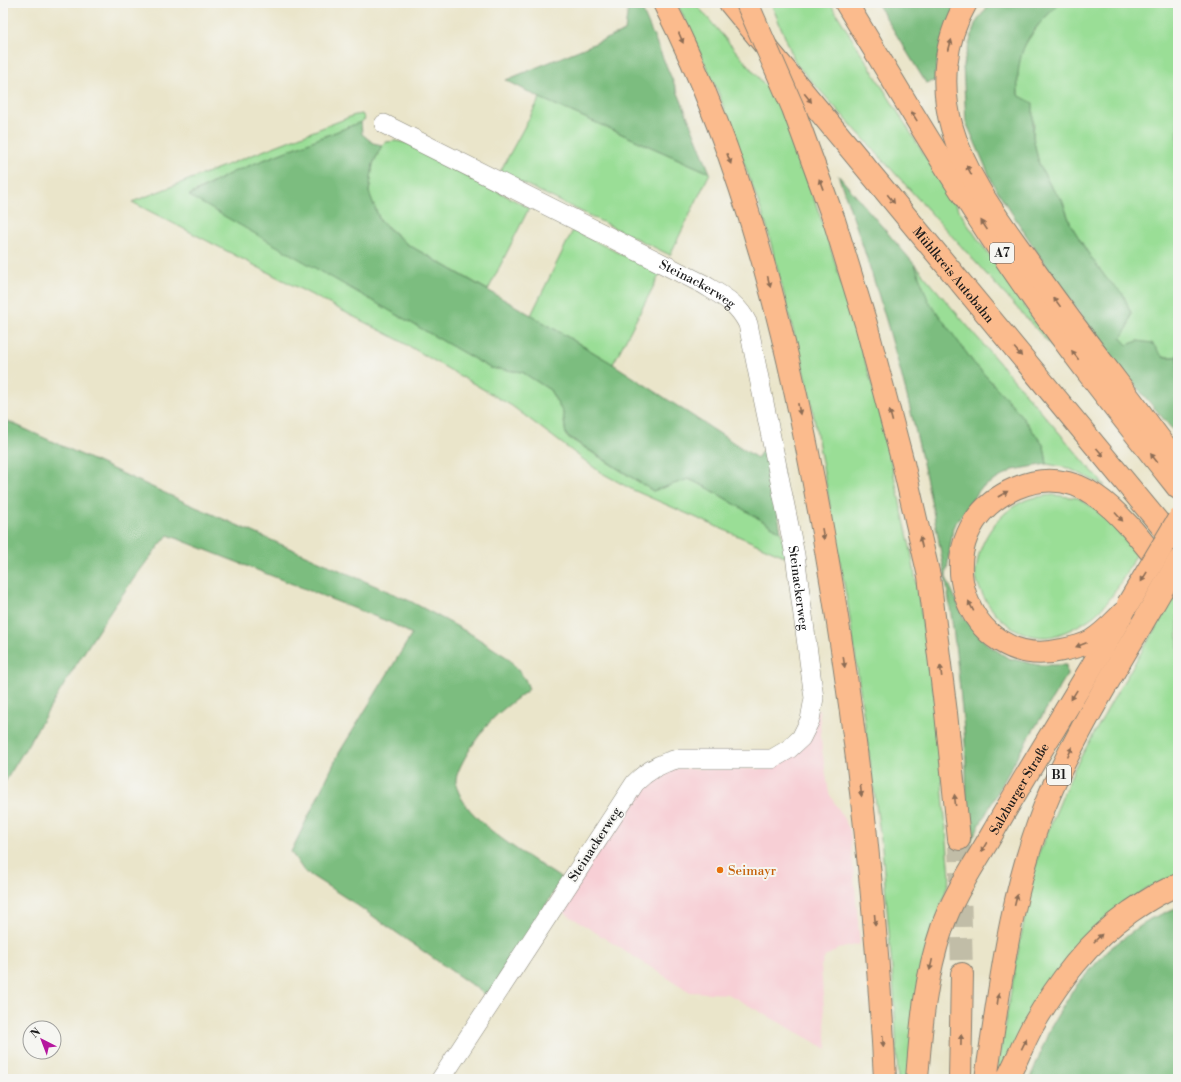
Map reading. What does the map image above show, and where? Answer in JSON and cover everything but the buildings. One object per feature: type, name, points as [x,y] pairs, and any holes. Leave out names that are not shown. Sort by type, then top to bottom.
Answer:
[{"type":"main road","points":[[664,3],[678,30],[715,118],[741,190],[766,271],[797,401],[837,612],[857,752],[875,921],[884,1079]]},
{"type":"main road","name":"Mühlkreis Autobahn","points":[[730,3],[1178,546]]},
{"type":"main road","points":[[747,3],[793,108],[834,220],[866,324],[903,463],[929,576],[946,713],[959,839]]},
{"type":"main road","name":"A7","points":[[846,3],[959,187],[1011,267],[1065,343],[1178,488]]},
{"type":"main road","points":[[966,3],[953,31],[948,51],[945,89],[952,128],[970,172],[988,204],[1083,339],[1178,462]]},
{"type":"main road","points":[[1125,608],[1101,634],[1090,642],[1057,652],[1042,653],[1027,651],[999,639],[977,619],[969,605],[962,585],[961,568],[963,551],[968,533],[978,516],[990,502],[1006,492],[1022,485],[1040,482],[1056,480],[1073,483],[1096,496],[1117,514],[1178,586]]},
{"type":"main road","name":"Salzburger Straße","points":[[917,1079],[925,996],[931,962],[943,925],[963,886],[1028,771],[1178,520]]},
{"type":"main road","name":"Salzburger Straße","points":[[986,1079],[1007,938],[1024,868],[1044,808],[1074,742],[1178,562]]},
{"type":"main road","points":[[1007,1079],[1032,1028],[1056,988],[1081,955],[1109,927],[1140,905],[1178,885]]},
{"type":"main road","points":[[960,1079],[962,974]]},
{"type":"street","name":"Steinackerweg","points":[[384,124],[703,284],[734,303],[742,312],[748,324],[795,555],[814,698],[810,720],[801,738],[789,749],[772,759],[677,759],[662,763],[646,772],[636,782],[441,1079]]},
{"type":"shaded area","name":"Seimayr","points":[[819,709],[822,750],[829,793],[850,830],[860,944],[838,949],[825,957],[821,966],[827,1049],[728,994],[690,992],[560,910],[636,792],[668,768],[767,769],[782,763]]},
{"type":"green space","points":[[625,3],[638,3],[644,14],[681,100],[710,173],[540,98],[506,80],[625,31],[628,7]]},
{"type":"green space","points":[[677,3],[695,3],[781,104],[828,239],[878,404],[911,551],[935,699],[950,877],[927,953],[907,1079],[898,1079],[894,994],[882,847],[849,612],[811,401],[766,224],[718,92]]},
{"type":"green space","points":[[771,3],[830,3],[968,225],[1056,351],[796,64]]},
{"type":"green space","points":[[877,3],[957,3],[938,57],[934,81],[926,83]]},
{"type":"green space","points":[[990,3],[1060,3],[1039,24],[1026,43],[1019,66],[1018,95],[1033,103],[1033,137],[1039,164],[1051,187],[1062,200],[1071,225],[1088,253],[1106,278],[1123,294],[1131,313],[1128,327],[1121,338],[1127,345],[1138,341],[1152,343],[1163,357],[1176,357],[1178,354],[1178,436],[1118,365],[1052,275],[993,184],[966,122],[963,65],[975,24]]},
{"type":"green space","points":[[1060,3],[1178,3],[1178,354],[1176,357],[1162,357],[1138,341],[1127,345],[1120,338],[1128,327],[1131,313],[1123,295],[1106,278],[1088,253],[1071,225],[1062,200],[1051,187],[1039,164],[1033,137],[1034,123],[1018,95],[1017,74],[1022,49],[1041,21]]},
{"type":"green space","points":[[540,98],[710,173],[670,255],[500,172]]},
{"type":"green space","points":[[362,114],[365,119],[361,122],[233,172],[189,195],[490,368],[522,372],[550,390],[563,413],[566,436],[653,491],[688,479],[708,488],[781,532],[786,557],[633,490],[600,472],[512,406],[395,338],[132,202],[355,115]]},
{"type":"green space","points":[[361,122],[362,134],[373,143],[382,145],[373,164],[369,192],[380,221],[407,244],[613,364],[757,458],[766,446],[781,532],[708,488],[689,479],[653,491],[566,435],[563,413],[550,390],[522,372],[490,368],[189,196],[233,172]]},
{"type":"green space","points":[[396,141],[407,143],[529,208],[488,290],[407,244],[380,220],[369,193],[373,164],[382,145],[386,142]]},
{"type":"green space","points":[[838,175],[915,265],[928,300],[973,362],[1016,409],[1044,446],[1047,464],[1013,470],[981,488],[953,527],[946,577],[964,618],[987,644],[1008,658],[1038,665],[1066,665],[1067,675],[1020,752],[967,848],[966,759],[964,730],[951,614],[936,525],[914,423],[887,323],[872,273]]},
{"type":"green space","points":[[573,230],[660,274],[613,364],[531,315]]},
{"type":"green space","points":[[915,265],[1105,486],[1068,468],[1047,464],[1044,446],[1016,409],[973,362],[927,300]]},
{"type":"green space","points":[[3,419],[189,504],[410,601],[471,634],[508,658],[525,679],[529,689],[493,718],[485,728],[463,761],[456,777],[456,783],[461,797],[471,811],[484,824],[517,850],[562,879],[489,997],[354,903],[304,871],[291,852],[339,753],[412,634],[389,622],[168,535],[123,594],[102,625],[3,785],[3,483],[5,470],[3,469]]},
{"type":"green space","points":[[1053,495],[1078,498],[1105,515],[1138,552],[1114,594],[1095,615],[1085,622],[1058,635],[1046,637],[1034,636],[1011,627],[1001,619],[985,600],[976,577],[976,571],[982,545],[993,526],[1000,518],[1008,511],[1026,500],[1035,497]]},
{"type":"green space","points":[[1174,598],[1178,602],[1178,875],[1147,888],[1105,919],[995,1079],[1020,941],[1038,855],[1074,769],[1119,689]]},
{"type":"green space","points":[[1178,907],[1178,1079],[1030,1079],[1051,1026],[1075,987],[1109,949],[1150,919]]},
{"type":"tunnel","points":[[959,839],[962,974]]},
{"type":"place","name":"Seimayr","points":[[720,870]]}]
